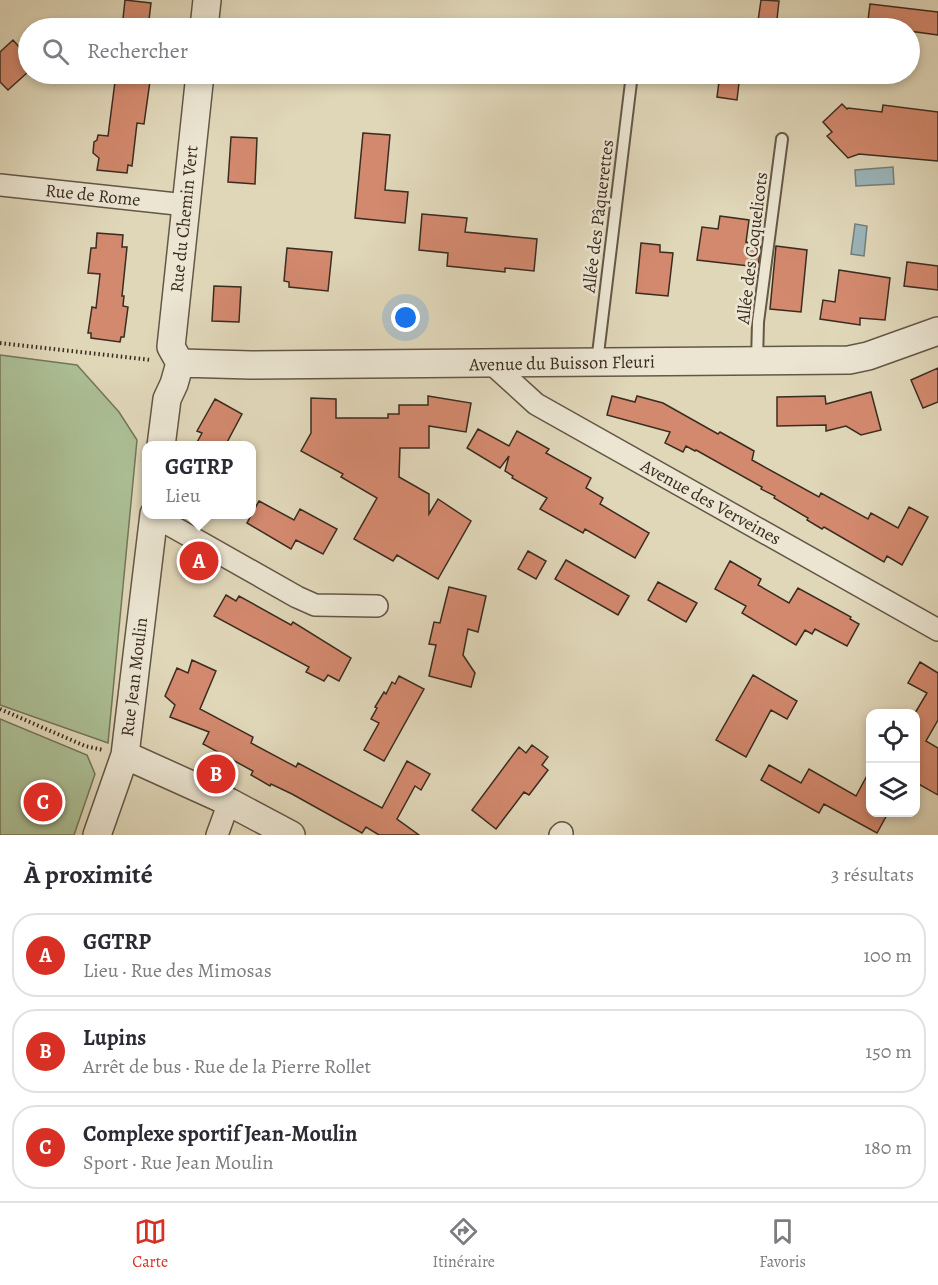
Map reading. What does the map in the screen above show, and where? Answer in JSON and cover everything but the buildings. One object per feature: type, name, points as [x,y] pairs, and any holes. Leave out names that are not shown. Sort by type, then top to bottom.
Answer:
[{"type":"street","points":[[205,18],[207,0]]},
{"type":"street","name":"Rue du Chemin Vert","points":[[180,363],[171,347],[199,84]]},
{"type":"street","name":"Rue de Rome","points":[[0,185],[186,205]]},
{"type":"street","name":"Avenue du Buisson Fleuri","points":[[180,363],[492,364],[849,360],[868,356],[938,331]]},
{"type":"street","points":[[162,441],[167,399],[180,363]]},
{"type":"street","name":"Avenue des Verveines","points":[[492,364],[536,404],[938,630]]},
{"type":"street","name":"Rue Jean Moulin","points":[[97,835],[125,755],[154,519]]},
{"type":"street","points":[[161,519],[315,605],[377,606]]},
{"type":"street","points":[[125,755],[229,802],[291,835]]},
{"type":"street","points":[[217,835],[229,802]]},
{"type":"lane","name":"Allée des Pâquerettes","points":[[597,362],[631,84]]},
{"type":"lane","name":"Allée des Coquelicots","points":[[757,361],[759,322],[782,139]]},
{"type":"path","points":[[0,343],[180,363]]},
{"type":"path","points":[[0,709],[85,746],[125,755]]},
{"type":"green space","points":[[0,355],[77,365],[119,412],[137,440],[108,743],[0,705]]},
{"type":"green space","points":[[0,719],[87,755],[95,774],[74,835],[0,835]]},
{"type":"water","points":[[893,167],[894,184],[856,186],[855,170]]},
{"type":"water","points":[[855,224],[867,226],[864,256],[851,254]]},
{"type":"place","name":"GGTRP","points":[[199,561]]},
{"type":"place","name":"Lupins","points":[[216,774]]},
{"type":"place","name":"Complexe sportif Jean-Moulin","points":[[43,802]]}]
